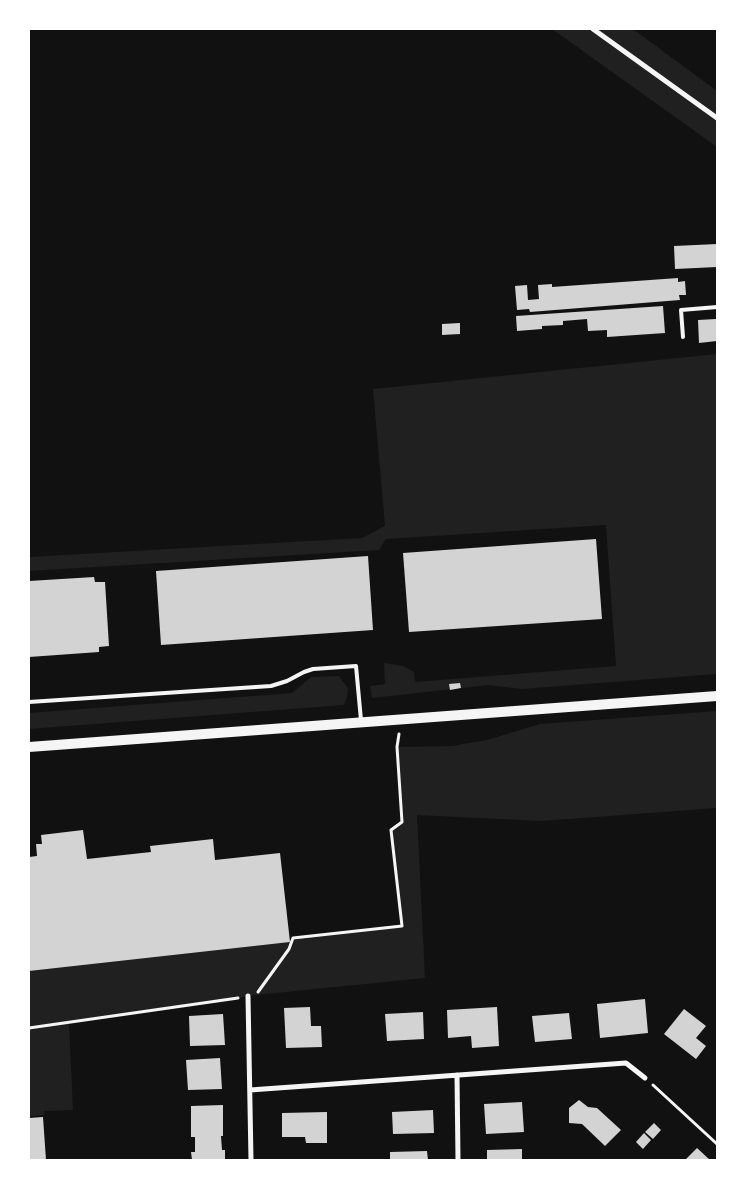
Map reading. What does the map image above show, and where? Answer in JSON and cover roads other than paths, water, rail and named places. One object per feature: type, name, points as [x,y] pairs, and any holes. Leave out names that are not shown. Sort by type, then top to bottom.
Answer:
[{"type":"main road","points":[[29,747],[717,696]]},
{"type":"street","points":[[593,29],[717,118]]},
{"type":"street","points":[[248,996],[251,1160]]},
{"type":"street","points":[[250,1090],[626,1063],[645,1078]]},
{"type":"street","points":[[457,1075],[458,1160]]},
{"type":"lane","points":[[683,337],[681,310],[717,307]]},
{"type":"lane","points":[[29,702],[270,686],[287,681],[313,669],[356,666],[361,722]]}]
